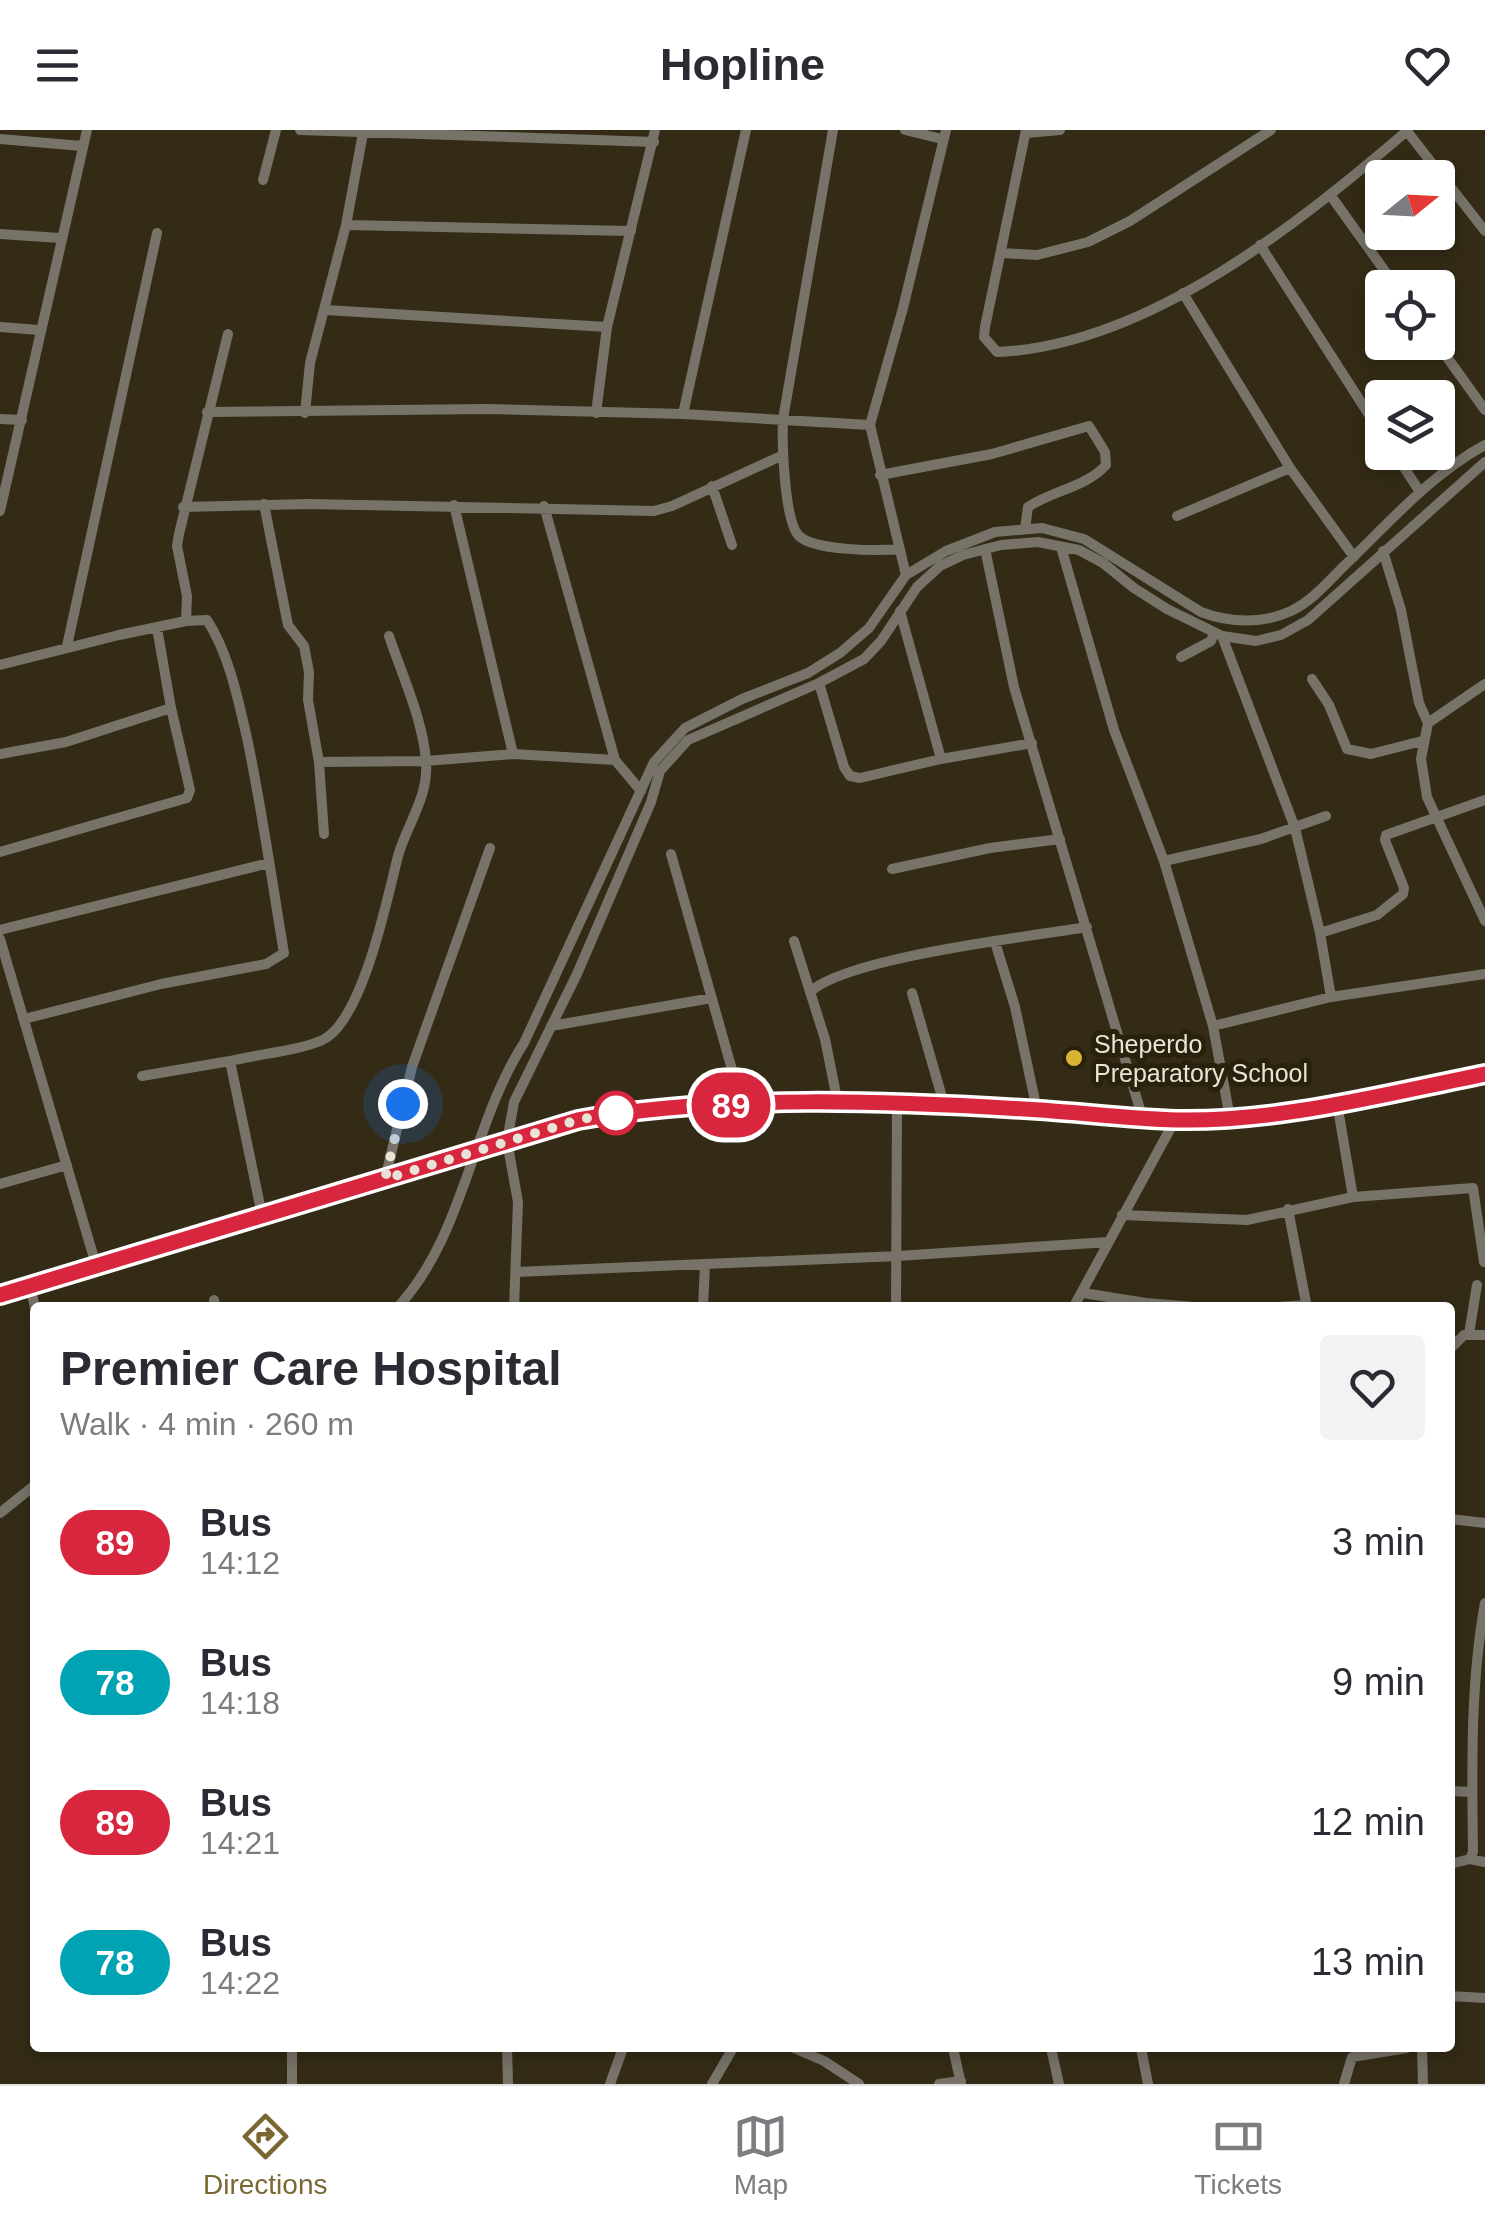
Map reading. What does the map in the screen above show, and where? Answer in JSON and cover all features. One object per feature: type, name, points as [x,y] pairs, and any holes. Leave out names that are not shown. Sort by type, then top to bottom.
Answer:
[{"type":"street","points":[[1,504],[87,130]]},
{"type":"street","points":[[263,180],[276,130]]},
{"type":"street","points":[[300,130],[654,136],[607,327],[596,413]]},
{"type":"street","points":[[684,414],[746,130]]},
{"type":"street","points":[[833,130],[782,419],[781,456],[799,536],[813,542],[872,551],[900,549]]},
{"type":"street","points":[[905,130],[944,134],[903,308],[870,425],[906,575]]},
{"type":"street","points":[[1060,130],[1026,132],[984,337],[997,352],[1055,347],[1101,332],[1182,293],[1331,196],[1406,131],[1485,231]]},
{"type":"street","points":[[1002,253],[1037,254],[1088,242],[1130,221],[1264,132]]},
{"type":"street","points":[[305,412],[310,363],[346,224],[363,133]]},
{"type":"street","points":[[0,139],[82,146]]},
{"type":"street","points":[[1331,196],[1384,270]]},
{"type":"street","points":[[346,224],[632,231]]},
{"type":"street","points":[[67,646],[158,233]]},
{"type":"street","points":[[0,234],[60,238]]},
{"type":"street","points":[[1260,244],[1365,408]]},
{"type":"street","points":[[1182,293],[1290,468],[1354,556]]},
{"type":"street","points":[[326,310],[607,327]]},
{"type":"street","points":[[0,327],[39,330]]},
{"type":"street","points":[[186,621],[188,596],[177,546],[183,507],[228,334]]},
{"type":"street","points":[[1449,360],[1485,410]]},
{"type":"street","points":[[207,412],[486,410],[684,414],[870,425]]},
{"type":"street","points":[[0,419],[22,420]]},
{"type":"street","points":[[880,475],[992,454],[1089,426],[1105,452],[1106,465],[1081,484],[1028,507],[1025,529]]},
{"type":"street","points":[[401,1302],[432,1256],[505,1072],[524,1043],[654,762],[685,728],[808,672],[840,653],[869,628],[906,575],[946,551],[980,537],[1042,528],[1084,538],[1201,612],[1237,622],[1290,612],[1313,597],[1420,492],[1466,455],[1485,446]]},
{"type":"street","points":[[183,507],[264,504],[654,510],[672,506],[781,456]]},
{"type":"street","points":[[514,1302],[518,1202],[507,1141],[514,1102],[577,974],[660,771],[688,740],[864,659],[918,587],[940,566],[985,549],[1038,542],[1079,550],[1134,588],[1218,634],[1256,641],[1281,635],[1308,620],[1485,462]]},
{"type":"street","points":[[1177,516],[1290,468]]},
{"type":"street","points":[[1406,470],[1420,492]]},
{"type":"street","points":[[712,486],[732,545]]},
{"type":"street","points":[[264,504],[288,625],[304,646],[309,672],[308,700],[319,762],[324,834]]},
{"type":"street","points":[[454,506],[513,754]]},
{"type":"street","points":[[544,506],[616,760],[641,791]]},
{"type":"street","points":[[1062,547],[1114,730],[1164,861],[1213,1026],[1230,1118]]},
{"type":"street","points":[[985,549],[1014,687],[1142,1116]]},
{"type":"street","points":[[1383,552],[1428,723]]},
{"type":"street","points":[[900,610],[941,759]]},
{"type":"street","points":[[0,665],[67,646],[186,621],[203,618],[210,625],[242,715],[284,954],[278,959],[24,1019]]},
{"type":"street","points":[[0,852],[187,798],[190,790],[157,628]]},
{"type":"street","points":[[1181,656],[1218,634]]},
{"type":"street","points":[[1218,634],[1294,828],[1320,933],[1330,997]]},
{"type":"street","points":[[142,1076],[326,1039],[341,1024],[361,988],[393,886],[398,853],[420,801],[426,761],[389,636]]},
{"type":"street","points":[[1312,679],[1329,705],[1347,749],[1371,754],[1422,742]]},
{"type":"street","points":[[819,683],[850,776],[860,778],[1032,743]]},
{"type":"street","points":[[1485,684],[1428,723],[1421,759],[1427,797],[1481,904],[1485,921]]},
{"type":"street","points":[[0,754],[66,742],[171,708]]},
{"type":"street","points":[[319,762],[426,761],[513,754],[616,760]]},
{"type":"street","points":[[1320,933],[1376,916],[1398,900],[1404,888],[1384,838],[1485,800]]},
{"type":"street","points":[[1164,861],[1326,816]]},
{"type":"street","points":[[892,869],[990,848],[1060,839]]},
{"type":"street","points":[[385,1179],[412,1067],[490,848]]},
{"type":"street","points":[[671,854],[742,1105]]},
{"type":"street","points":[[0,930],[269,862]]},
{"type":"street","points":[[811,991],[825,979],[876,965],[1086,927]]},
{"type":"street","points":[[0,939],[96,1266]]},
{"type":"street","points":[[794,941],[832,1066],[838,1104]]},
{"type":"street","points":[[994,942],[1015,1007],[1038,1110]]},
{"type":"street","points":[[1213,1026],[1330,997],[1485,974]]},
{"type":"street","points":[[912,993],[944,1104]]},
{"type":"street","points":[[550,1026],[712,998]]},
{"type":"street","points":[[230,1060],[262,1215]]},
{"type":"street","points":[[0,1295],[578,1120],[619,1112],[742,1105],[944,1104],[1175,1120],[1230,1118],[1337,1103],[1485,1074]]},
{"type":"street","points":[[1337,1103],[1353,1197]]},
{"type":"street","points":[[896,1302],[897,1104]]},
{"type":"street","points":[[1077,1302],[1175,1120]]},
{"type":"street","points":[[0,1184],[67,1165]]},
{"type":"street","points":[[1122,1216],[1246,1220],[1353,1197],[1473,1188],[1484,1262]]},
{"type":"street","points":[[1288,1209],[1306,1302]]},
{"type":"street","points":[[516,1272],[898,1256],[1108,1242]]},
{"type":"street","points":[[702,1302],[705,1264]]},
{"type":"street","points":[[30,1285],[34,1302]]},
{"type":"street","points":[[1469,1334],[1477,1285]]},
{"type":"street","points":[[1082,1292],[1140,1302]]},
{"type":"street","points":[[1455,1343],[1469,1334],[1485,1335]]},
{"type":"street","points":[[0,1513],[30,1489]]},
{"type":"street","points":[[1455,1519],[1485,1522]]},
{"type":"street","points":[[1470,1859],[1472,1736],[1485,1603]]},
{"type":"street","points":[[1455,1791],[1472,1792]]},
{"type":"street","points":[[1455,1863],[1470,1859],[1485,1862]]},
{"type":"street","points":[[1455,1996],[1485,1998]]},
{"type":"street","points":[[292,2052],[292,2084]]},
{"type":"street","points":[[507,2052],[508,2084]]},
{"type":"street","points":[[622,2052],[611,2081],[627,2084]]},
{"type":"street","points":[[712,2084],[730,2052]]},
{"type":"street","points":[[803,2052],[859,2084]]},
{"type":"street","points":[[820,2052],[824,2061]]},
{"type":"street","points":[[940,2084],[961,2082],[954,2052]]},
{"type":"street","points":[[1052,2052],[1058,2084]]},
{"type":"street","points":[[1143,2052],[1148,2084]]},
{"type":"street","points":[[1344,2084],[1352,2057],[1383,2052]]},
{"type":"street","points":[[1422,2052],[1423,2084]]},
{"type":"bus line","name":"89","points":[[0,1295],[578,1120],[619,1112],[742,1105],[935,1104],[1175,1120],[1230,1118],[1337,1103],[1485,1074]]},
{"type":"place","name":"Sheperdo Preparatory School","points":[[1074,1058]]},
{"type":"route","points":[[403,1104],[385,1179],[578,1120],[619,1112],[616,1113]]}]
